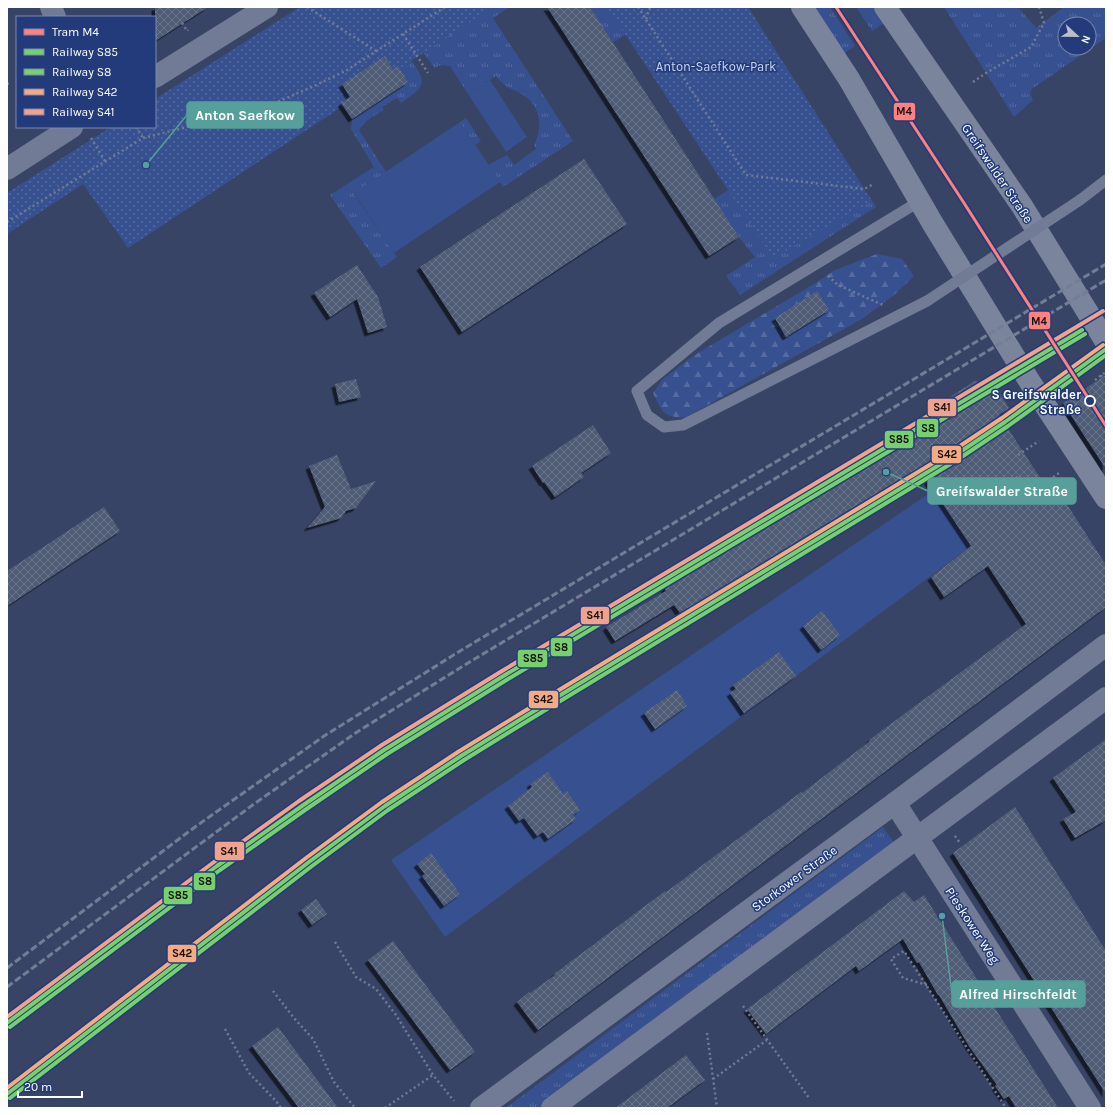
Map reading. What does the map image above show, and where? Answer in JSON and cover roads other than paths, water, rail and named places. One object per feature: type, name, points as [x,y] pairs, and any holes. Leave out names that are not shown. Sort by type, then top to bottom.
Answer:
[{"type":"main road","points":[[802,7],[849,79],[920,201],[1028,379],[1106,498]]},
{"type":"main road","name":"Greifswalder Straße","points":[[885,7],[1022,206],[1106,342]]},
{"type":"street","points":[[156,76],[267,7]]},
{"type":"street","points":[[7,169],[80,131]]},
{"type":"street","name":"Storkower Straße","points":[[481,1108],[895,803],[1106,645]]},
{"type":"street","points":[[552,1108],[1106,698]]},
{"type":"street","name":"Pieskower Weg","points":[[895,803],[1090,1108]]},
{"type":"lane","points":[[920,201],[719,323],[637,391],[647,415],[664,428],[684,424],[927,300],[1080,200],[1106,180]]},
{"type":"railway","points":[[7,968],[195,827],[324,736],[460,651],[1106,264]]},
{"type":"railway","points":[[7,987],[254,804],[357,732],[468,663],[1106,280]]},
{"type":"tram line","name":"M4","points":[[836,7],[964,203],[1106,426]]},
{"type":"rail line","name":"S41","points":[[7,1017],[214,862],[299,801],[382,745],[502,671],[1103,311]]},
{"type":"rail line","name":"S85","points":[[7,1023],[217,866],[384,750],[505,675],[1082,330]]},
{"type":"rail line","name":"S8","points":[[10,1027],[220,870],[387,754],[508,679],[1085,334]]},
{"type":"rail line","name":"S42","points":[[7,1088],[306,858],[382,802],[458,752],[523,712],[951,452],[1002,418],[1103,345]]},
{"type":"rail line","name":"S85","points":[[7,1094],[309,862],[385,806],[461,756],[526,716],[954,456],[1005,422],[1106,349]]},
{"type":"rail line","name":"S8","points":[[10,1098],[312,866],[388,810],[464,760],[529,720],[957,460],[1008,426],[1106,355]]},
{"type":"place","name":"Anton Saefkow","points":[[146,165]]},
{"type":"place","name":"S Greifswalder Straße","points":[[1090,401]]},
{"type":"place","name":"Greifswalder Straße","points":[[886,472]]},
{"type":"place","name":"Alfred Hirschfeldt","points":[[942,916]]},
{"type":"park label","name":"Anton-Saefkow-Park","points":[[716,66]]}]
